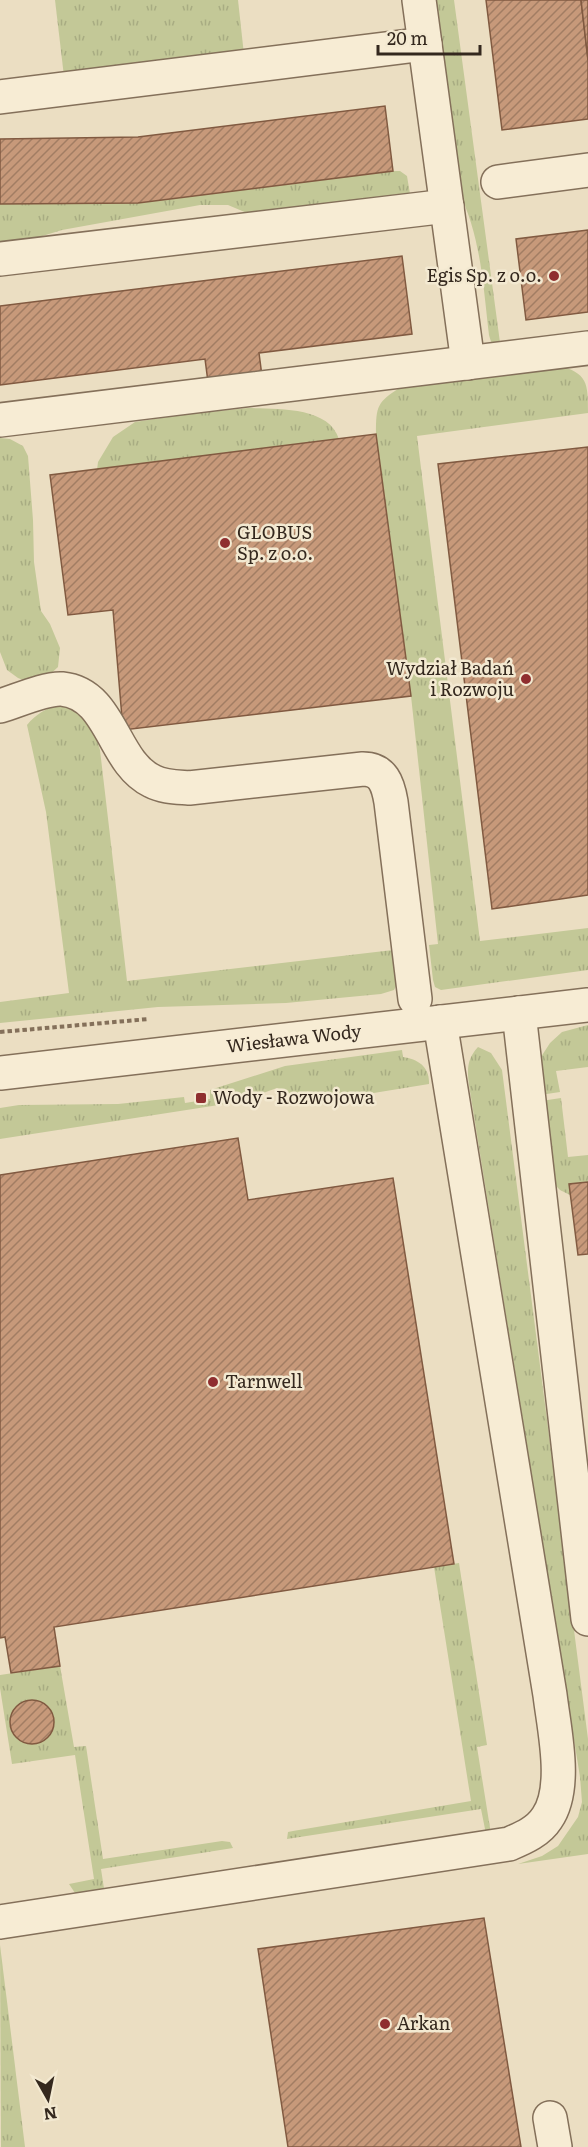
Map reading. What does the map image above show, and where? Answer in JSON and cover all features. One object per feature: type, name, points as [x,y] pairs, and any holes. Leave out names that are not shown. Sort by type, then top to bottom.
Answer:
[{"type":"street","points":[[419,0],[468,363]]},
{"type":"street","points":[[0,97],[425,44]]},
{"type":"street","points":[[498,182],[588,170]]},
{"type":"street","points":[[0,259],[447,206]]},
{"type":"street","points":[[0,420],[588,348]]},
{"type":"street","points":[[0,706],[60,689],[75,692],[92,702],[137,770],[152,781],[166,786],[189,788],[363,769],[372,769],[383,776],[388,786],[391,802],[415,999]]},
{"type":"street","name":"Wiesława Wody","points":[[0,1074],[588,1005]]},
{"type":"street","points":[[519,1013],[588,1619]]},
{"type":"street","points":[[0,1922],[508,1844],[529,1835],[547,1818],[556,1795],[558,1764],[550,1695],[440,1022]]},
{"type":"green space","points":[[55,0],[238,0],[245,64],[65,85]]},
{"type":"green space","points":[[425,0],[454,0],[501,350],[496,348],[489,335],[477,244],[459,192]]},
{"type":"green space","points":[[400,171],[407,176],[411,200],[254,216],[228,205],[200,205],[62,230],[0,249],[0,204],[138,203]]},
{"type":"green space","points":[[557,365],[575,372],[584,381],[588,394],[588,413],[417,436],[480,941],[588,928],[588,970],[441,990],[435,987],[433,980],[429,945],[438,944],[411,696],[376,434],[378,411],[383,401],[401,387]]},
{"type":"green space","points":[[248,408],[286,410],[313,415],[324,420],[333,428],[339,439],[97,470],[98,462],[113,437],[135,422]]},
{"type":"green space","points":[[0,438],[10,439],[23,446],[28,456],[34,562],[41,611],[50,624],[60,648],[58,667],[46,678],[28,682],[7,670],[0,652]]},
{"type":"green space","points":[[60,705],[76,711],[87,721],[100,750],[127,981],[393,950],[397,984],[394,990],[381,994],[286,1003],[158,1007],[0,1023],[0,1002],[69,993],[46,812],[27,725],[42,712]]},
{"type":"green space","points":[[588,1025],[588,1067],[556,1071],[560,1092],[540,1095],[539,1060],[550,1043],[562,1032]]},
{"type":"green space","points":[[478,1047],[491,1053],[502,1070],[588,1739],[588,1854],[518,1864],[542,1856],[558,1846],[578,1817],[582,1802],[580,1777],[469,1085],[469,1064]]},
{"type":"green space","points":[[402,1050],[403,1057],[422,1065],[429,1078],[429,1084],[306,1104],[277,1088],[238,1102],[0,1139],[0,1108],[19,1105],[118,1104],[184,1097],[185,1103],[210,1099],[210,1090],[285,1066]]},
{"type":"green space","points":[[561,1098],[568,1157],[588,1155],[588,1182],[569,1184],[570,1195],[560,1190],[552,1182],[541,1101]]},
{"type":"green space","points":[[459,1563],[487,1745],[477,1747],[491,1834],[486,1834],[481,1809],[287,1839],[288,1832],[471,1801],[434,1567]]},
{"type":"green space","points":[[60,1666],[74,1747],[86,1746],[103,1859],[222,1841],[230,1842],[233,1848],[101,1869],[105,1895],[77,1896],[69,1884],[94,1879],[75,1755],[12,1764],[0,1688],[0,1675]]},
{"type":"green space","points":[[0,1945],[25,2147],[1,2147]]},
{"type":"building","points":[[486,0],[581,0],[588,60],[588,119],[502,130]]},
{"type":"building","points":[[581,0],[588,0],[588,60]]},
{"type":"building","points":[[385,106],[393,171],[138,203],[0,204],[0,139],[138,137]]},
{"type":"building","name":"Egis Sp. z o.o.","points":[[588,230],[588,312],[526,320],[516,239]]},
{"type":"building","points":[[402,256],[412,334],[259,353],[262,376],[208,382],[205,359],[0,385],[0,306]]},
{"type":"building","name":"GLOBUS Sp. z o.o.","points":[[376,434],[411,696],[123,730],[113,610],[68,615],[50,475]]},
{"type":"building","name":"Wydział Badań i Rozwoju","points":[[588,447],[588,895],[492,909],[438,464]]},
{"type":"building","name":"Tarnwell","points":[[238,1138],[248,1200],[393,1178],[454,1564],[54,1627],[60,1666],[11,1673],[5,1637],[0,1638],[0,1175]]},
{"type":"building","points":[[588,1182],[588,1254],[578,1255],[569,1184]]},
{"type":"building","points":[[32,1700],[41,1701],[48,1706],[53,1713],[53,1731],[48,1738],[41,1743],[32,1744],[23,1743],[16,1738],[11,1731],[10,1722],[11,1713],[16,1706],[23,1701]]},
{"type":"building","name":"Arkan","points":[[484,1918],[521,2147],[288,2147],[258,1949]]},
{"type":"place","name":"Egis Sp. z o.o.","points":[[554,276]]},
{"type":"place","name":"GLOBUS Sp. z o.o.","points":[[225,543]]},
{"type":"place","name":"Wydział Badań i Rozwoju","points":[[526,679]]},
{"type":"place","name":"Wody - Rozwojowa","points":[[201,1098]]},
{"type":"place","name":"Tarnwell","points":[[213,1382]]},
{"type":"place","name":"Arkan","points":[[385,2024]]}]
